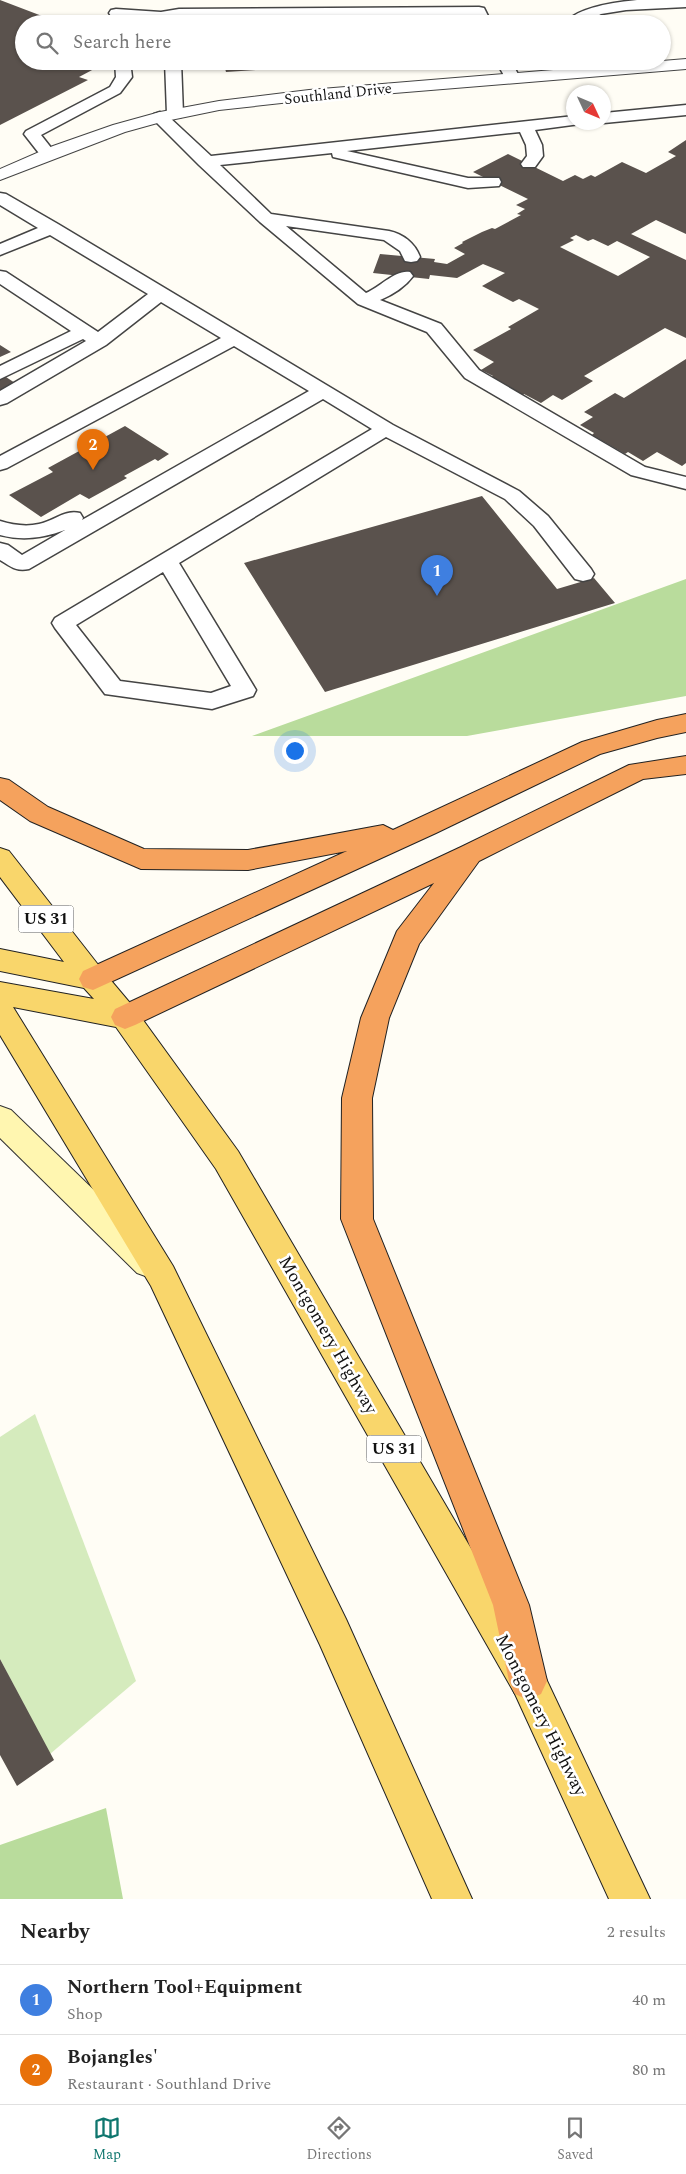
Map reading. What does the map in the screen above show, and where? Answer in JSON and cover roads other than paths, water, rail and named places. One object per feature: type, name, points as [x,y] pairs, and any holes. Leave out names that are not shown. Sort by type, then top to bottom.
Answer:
[{"type":"highway","points":[[93,979],[427,826],[591,748],[657,729],[686,724]]},
{"type":"highway","points":[[125,1017],[470,854],[638,771],[686,765]]},
{"type":"highway","points":[[0,787],[39,814],[140,859],[248,860],[427,826]]},
{"type":"highway","points":[[470,854],[407,939],[375,1018],[357,1098],[357,1219],[511,1605],[528,1681]]},
{"type":"main road","name":"Montgomery Highway","points":[[0,858],[93,979],[125,1017],[227,1160],[528,1681],[630,1899]]},
{"type":"main road","points":[[0,960],[93,979]]},
{"type":"main road","points":[[0,994],[125,1017]]},
{"type":"main road","points":[[0,1010],[162,1276],[334,1632],[452,1899]]},
{"type":"street","name":"Southland Drive","points":[[671,64],[686,64]]},
{"type":"street","name":"Southland Drive","points":[[0,175],[48,154],[109,131],[168,115],[234,104],[512,78],[561,70]]},
{"type":"street","points":[[0,1119],[162,1276]]},
{"type":"lane","points":[[585,15],[596,11],[644,3],[686,3]]},
{"type":"lane","points":[[328,15],[479,12],[480,15]]},
{"type":"lane","points":[[116,13],[146,15]]},
{"type":"lane","points":[[48,154],[32,134],[115,90],[124,77],[123,70]]},
{"type":"lane","points":[[172,70],[168,115],[205,162],[266,218],[364,300],[434,328],[472,374],[638,471],[686,483]]},
{"type":"lane","points":[[508,70],[512,78]]},
{"type":"lane","points":[[611,117],[686,110]]},
{"type":"lane","points":[[205,162],[566,122]]},
{"type":"lane","points":[[526,126],[534,145],[535,156],[529,164]]},
{"type":"lane","points":[[319,149],[468,183],[493,182]]},
{"type":"lane","points":[[0,198],[386,430],[436,454],[512,495],[541,521],[583,574]]},
{"type":"lane","points":[[266,218],[389,236],[408,248],[411,257]]},
{"type":"lane","points":[[0,250],[52,228]]},
{"type":"lane","points":[[0,276],[92,336]]},
{"type":"lane","points":[[364,300],[385,291],[404,276]]},
{"type":"lane","points":[[0,399],[92,336],[161,294]]},
{"type":"lane","points":[[0,373],[92,336]]},
{"type":"lane","points":[[0,464],[235,338]]},
{"type":"lane","points":[[0,550],[21,564],[322,392]]},
{"type":"lane","points":[[0,477],[72,438],[85,427],[84,419]]},
{"type":"lane","points":[[0,528],[26,534],[54,527],[208,443],[264,425]]},
{"type":"lane","points":[[167,560],[245,690],[212,700],[113,688],[63,623],[167,560],[386,430]]},
{"type":"place","name":"Bojangles'","points":[[93,470]]},
{"type":"place","name":"Northern Tool+Equipment","points":[[437,596]]}]
